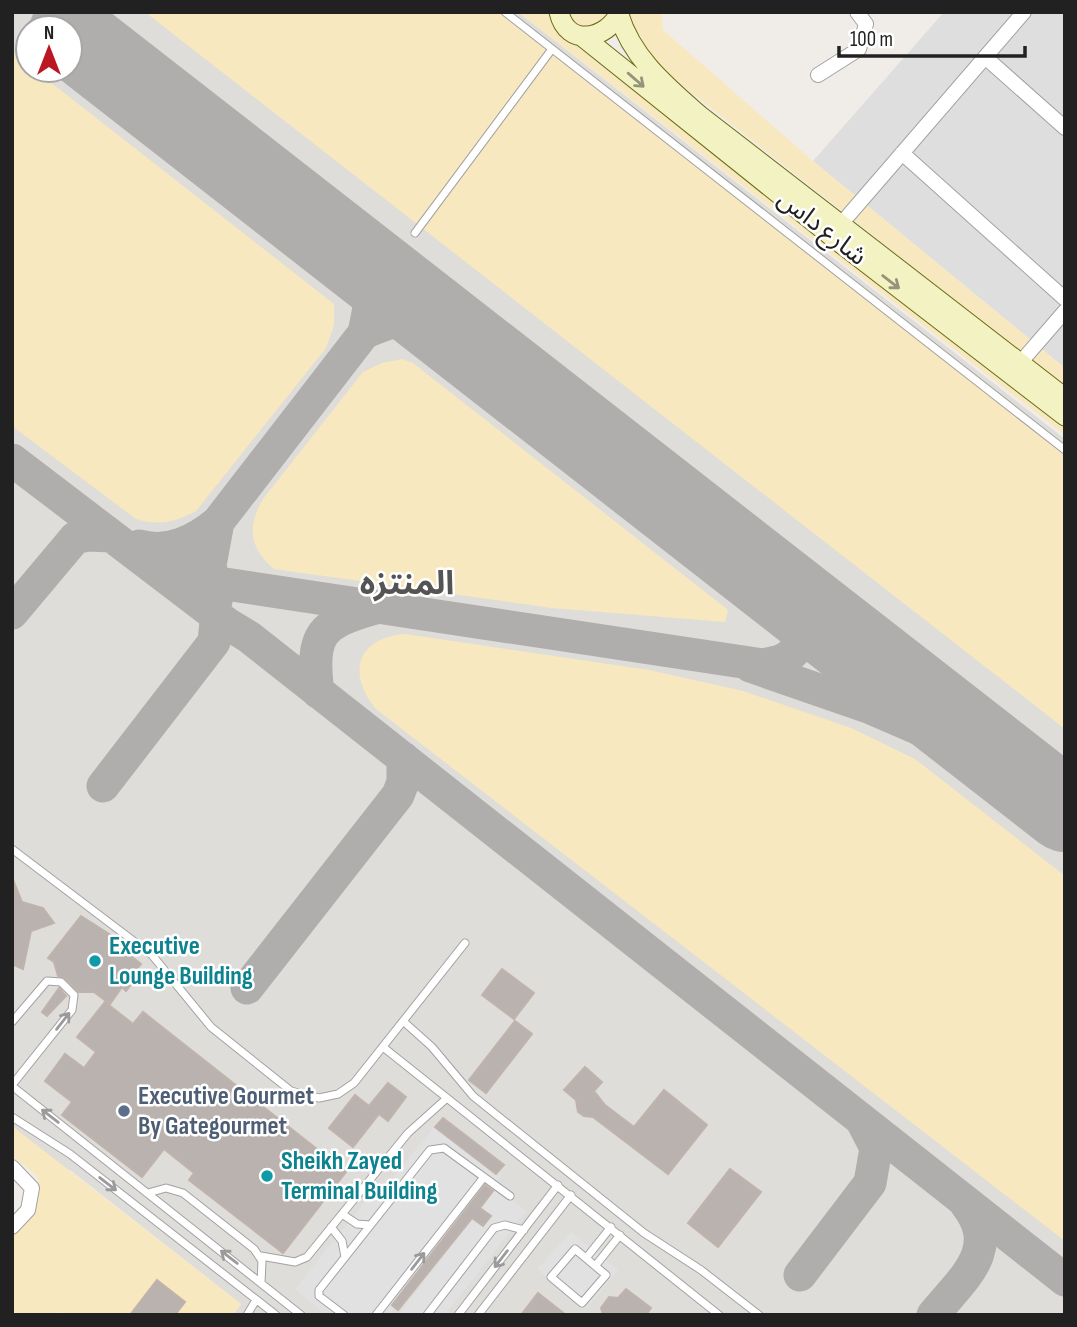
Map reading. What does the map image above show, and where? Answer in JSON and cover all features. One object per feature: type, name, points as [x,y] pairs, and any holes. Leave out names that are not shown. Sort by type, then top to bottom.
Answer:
[{"type":"street","points":[[818,75],[859,49],[866,23],[857,12]]},
{"type":"street","points":[[841,224],[1024,12]]},
{"type":"street","name":"شارع داس","points":[[558,14],[567,28],[583,37],[834,238],[1065,416]]},
{"type":"street","points":[[583,37],[601,33],[620,14]]},
{"type":"street","name":"شارع داس","points":[[620,14],[637,54],[663,83],[699,115],[1065,398]]},
{"type":"street","points":[[985,57],[1065,128]]},
{"type":"street","points":[[902,153],[1065,299]]},
{"type":"street","points":[[1020,363],[1065,311]]},
{"type":"street","points":[[12,1167],[32,1188],[28,1210],[12,1227]]},
{"type":"lane","points":[[505,12],[1065,450]]},
{"type":"lane","points":[[415,233],[552,49]]},
{"type":"lane","points":[[12,849],[152,955],[211,1027],[291,1091],[319,1098],[338,1094],[354,1083],[465,943]]},
{"type":"lane","points":[[12,1023],[47,981],[61,982],[74,995],[72,1010],[13,1088],[301,1315]]},
{"type":"lane","points":[[403,1021],[432,1047],[473,1096],[644,1233],[701,1270],[759,1315]]},
{"type":"lane","points":[[383,1047],[719,1315]]},
{"type":"lane","points":[[148,1193],[166,1188],[183,1193],[261,1256],[290,1262],[304,1260],[408,1133],[447,1098]]},
{"type":"lane","points":[[12,1117],[70,1154],[276,1315]]},
{"type":"lane","points":[[344,1315],[318,1293],[433,1148],[444,1148],[510,1196]]},
{"type":"lane","points":[[376,1315],[484,1177]]},
{"type":"lane","points":[[458,1315],[558,1185]]},
{"type":"lane","points":[[478,1315],[571,1195]]},
{"type":"lane","points":[[342,1214],[356,1224],[370,1225]]},
{"type":"lane","points":[[427,1315],[494,1228],[505,1225],[524,1230]]},
{"type":"lane","points":[[331,1227],[342,1241],[345,1257]]},
{"type":"lane","points":[[587,1257],[611,1227]]},
{"type":"lane","points":[[596,1265],[620,1235]]},
{"type":"lane","points":[[573,1250],[587,1257],[606,1276],[582,1303],[551,1279],[573,1250]]},
{"type":"lane","points":[[261,1256],[261,1283]]},
{"type":"lane","points":[[247,1315],[256,1300]]},
{"type":"shaded area","points":[[12,12],[518,12],[1065,439],[1065,1315],[233,1315],[241,1304],[70,1170],[47,1172],[12,1145]]},
{"type":"shaded area","points":[[944,12],[1065,12],[1065,368],[813,161]]},
{"type":"shaded area","points":[[437,1123],[502,1175],[389,1315],[326,1315],[295,1289],[380,1183],[386,1187]]},
{"type":"shaded area","points":[[497,1188],[526,1211],[445,1315],[398,1315]]},
{"type":"shaded area","points":[[571,1232],[618,1270],[586,1309],[537,1269]]},
{"type":"sand","points":[[145,12],[504,12],[1065,450],[1065,729]]},
{"type":"sand","points":[[518,12],[548,12],[561,31],[1065,411],[1065,435]]},
{"type":"sand","points":[[569,12],[610,12],[598,25],[581,27],[571,20]]},
{"type":"sand","points":[[630,12],[662,12],[663,30],[813,161],[1065,368],[1065,387],[644,55],[628,20]]},
{"type":"sand","points":[[12,52],[14,84],[53,84],[334,304],[334,325],[326,348],[196,511],[181,518],[167,522],[136,519],[12,426]]},
{"type":"sand","points":[[402,359],[413,363],[728,610],[725,622],[552,608],[274,569],[259,553],[253,536],[254,518],[263,499],[363,372],[382,363]]},
{"type":"sand","points":[[405,634],[649,670],[743,691],[851,728],[915,759],[1065,876],[1065,1241],[376,709],[361,683],[361,660],[376,642]]},
{"type":"sand","points":[[12,1126],[241,1304],[233,1315],[65,1315],[60,1311],[57,1315],[12,1315],[12,1236],[30,1213],[39,1181],[36,1175],[12,1156]]},
{"type":"building","points":[[12,877],[22,902],[43,908],[54,923],[31,931],[23,969],[12,964]]},
{"type":"building","name":"Executive Lounge Building","points":[[81,916],[117,939],[114,943],[141,964],[134,973],[138,976],[126,991],[122,987],[110,1004],[94,992],[79,992],[65,978],[58,976],[54,962],[48,958]]},
{"type":"building","points":[[502,969],[534,993],[514,1019],[482,995]]},
{"type":"building","points":[[59,988],[66,996],[47,1016],[42,1012]]},
{"type":"building","points":[[105,1002],[133,1024],[143,1012],[346,1172],[283,1253],[189,1180],[194,1173],[164,1149],[142,1177],[62,1115],[72,1102],[45,1081],[65,1054],[84,1068],[96,1052],[77,1037]]},
{"type":"building","points":[[515,1021],[532,1034],[486,1093],[469,1080]]},
{"type":"building","points":[[585,1067],[602,1082],[594,1091],[605,1105],[634,1127],[664,1090],[707,1125],[668,1174],[593,1117],[578,1112],[576,1100],[564,1090]]},
{"type":"building","points":[[388,1083],[406,1097],[388,1121],[379,1114],[353,1147],[329,1128],[355,1095],[369,1106]]},
{"type":"building","points":[[443,1118],[504,1165],[496,1174],[435,1127]]},
{"type":"building","points":[[730,1169],[761,1192],[718,1247],[688,1223]]},
{"type":"building","points":[[485,1185],[493,1191],[480,1208],[491,1216],[483,1226],[472,1218],[398,1310],[392,1305]]},
{"type":"building","points":[[157,1280],[185,1302],[175,1315],[130,1315]]},
{"type":"building","points":[[626,1289],[651,1308],[646,1315],[603,1315],[601,1308],[609,1297],[618,1298]]},
{"type":"building","points":[[538,1293],[566,1315],[521,1315]]},
{"type":"taxiway","points":[[218,522],[364,333],[370,288],[363,270],[347,250]]},
{"type":"taxiway","points":[[364,333],[390,323],[410,320],[430,324],[455,335]]},
{"type":"taxiway","points":[[12,460],[226,623],[249,637],[1065,1280]]},
{"type":"taxiway","points":[[139,546],[161,548],[181,544],[218,522],[210,565],[216,601]]},
{"type":"taxiway","points":[[12,613],[75,538],[88,535],[112,536]]},
{"type":"taxiway","points":[[167,562],[212,582],[762,665],[783,660],[799,645],[797,618],[775,584]]},
{"type":"taxiway","points":[[318,692],[316,657],[323,634],[342,619],[375,608]]},
{"type":"taxiway","points":[[103,786],[214,642],[216,622],[213,613]]},
{"type":"taxiway","points":[[750,666],[871,708],[959,746],[1065,810]]},
{"type":"taxiway","points":[[247,988],[398,795],[403,782],[403,758]]},
{"type":"taxiway","points":[[800,1275],[870,1183],[876,1148],[862,1121]]},
{"type":"taxiway","points":[[933,1315],[966,1276],[979,1250],[980,1236],[976,1220],[966,1204]]},
{"type":"runway","points":[[84,45],[1065,810]]},
{"type":"place","name":"Executive Lounge Building","points":[[95,961]]},
{"type":"place","name":"Executive Gourmet By Gategourmet","points":[[124,1111]]},
{"type":"place","name":"Sheikh Zayed Terminal Building","points":[[267,1176]]},
{"type":"district","name":"المنتزه","points":[[407,584]]}]
